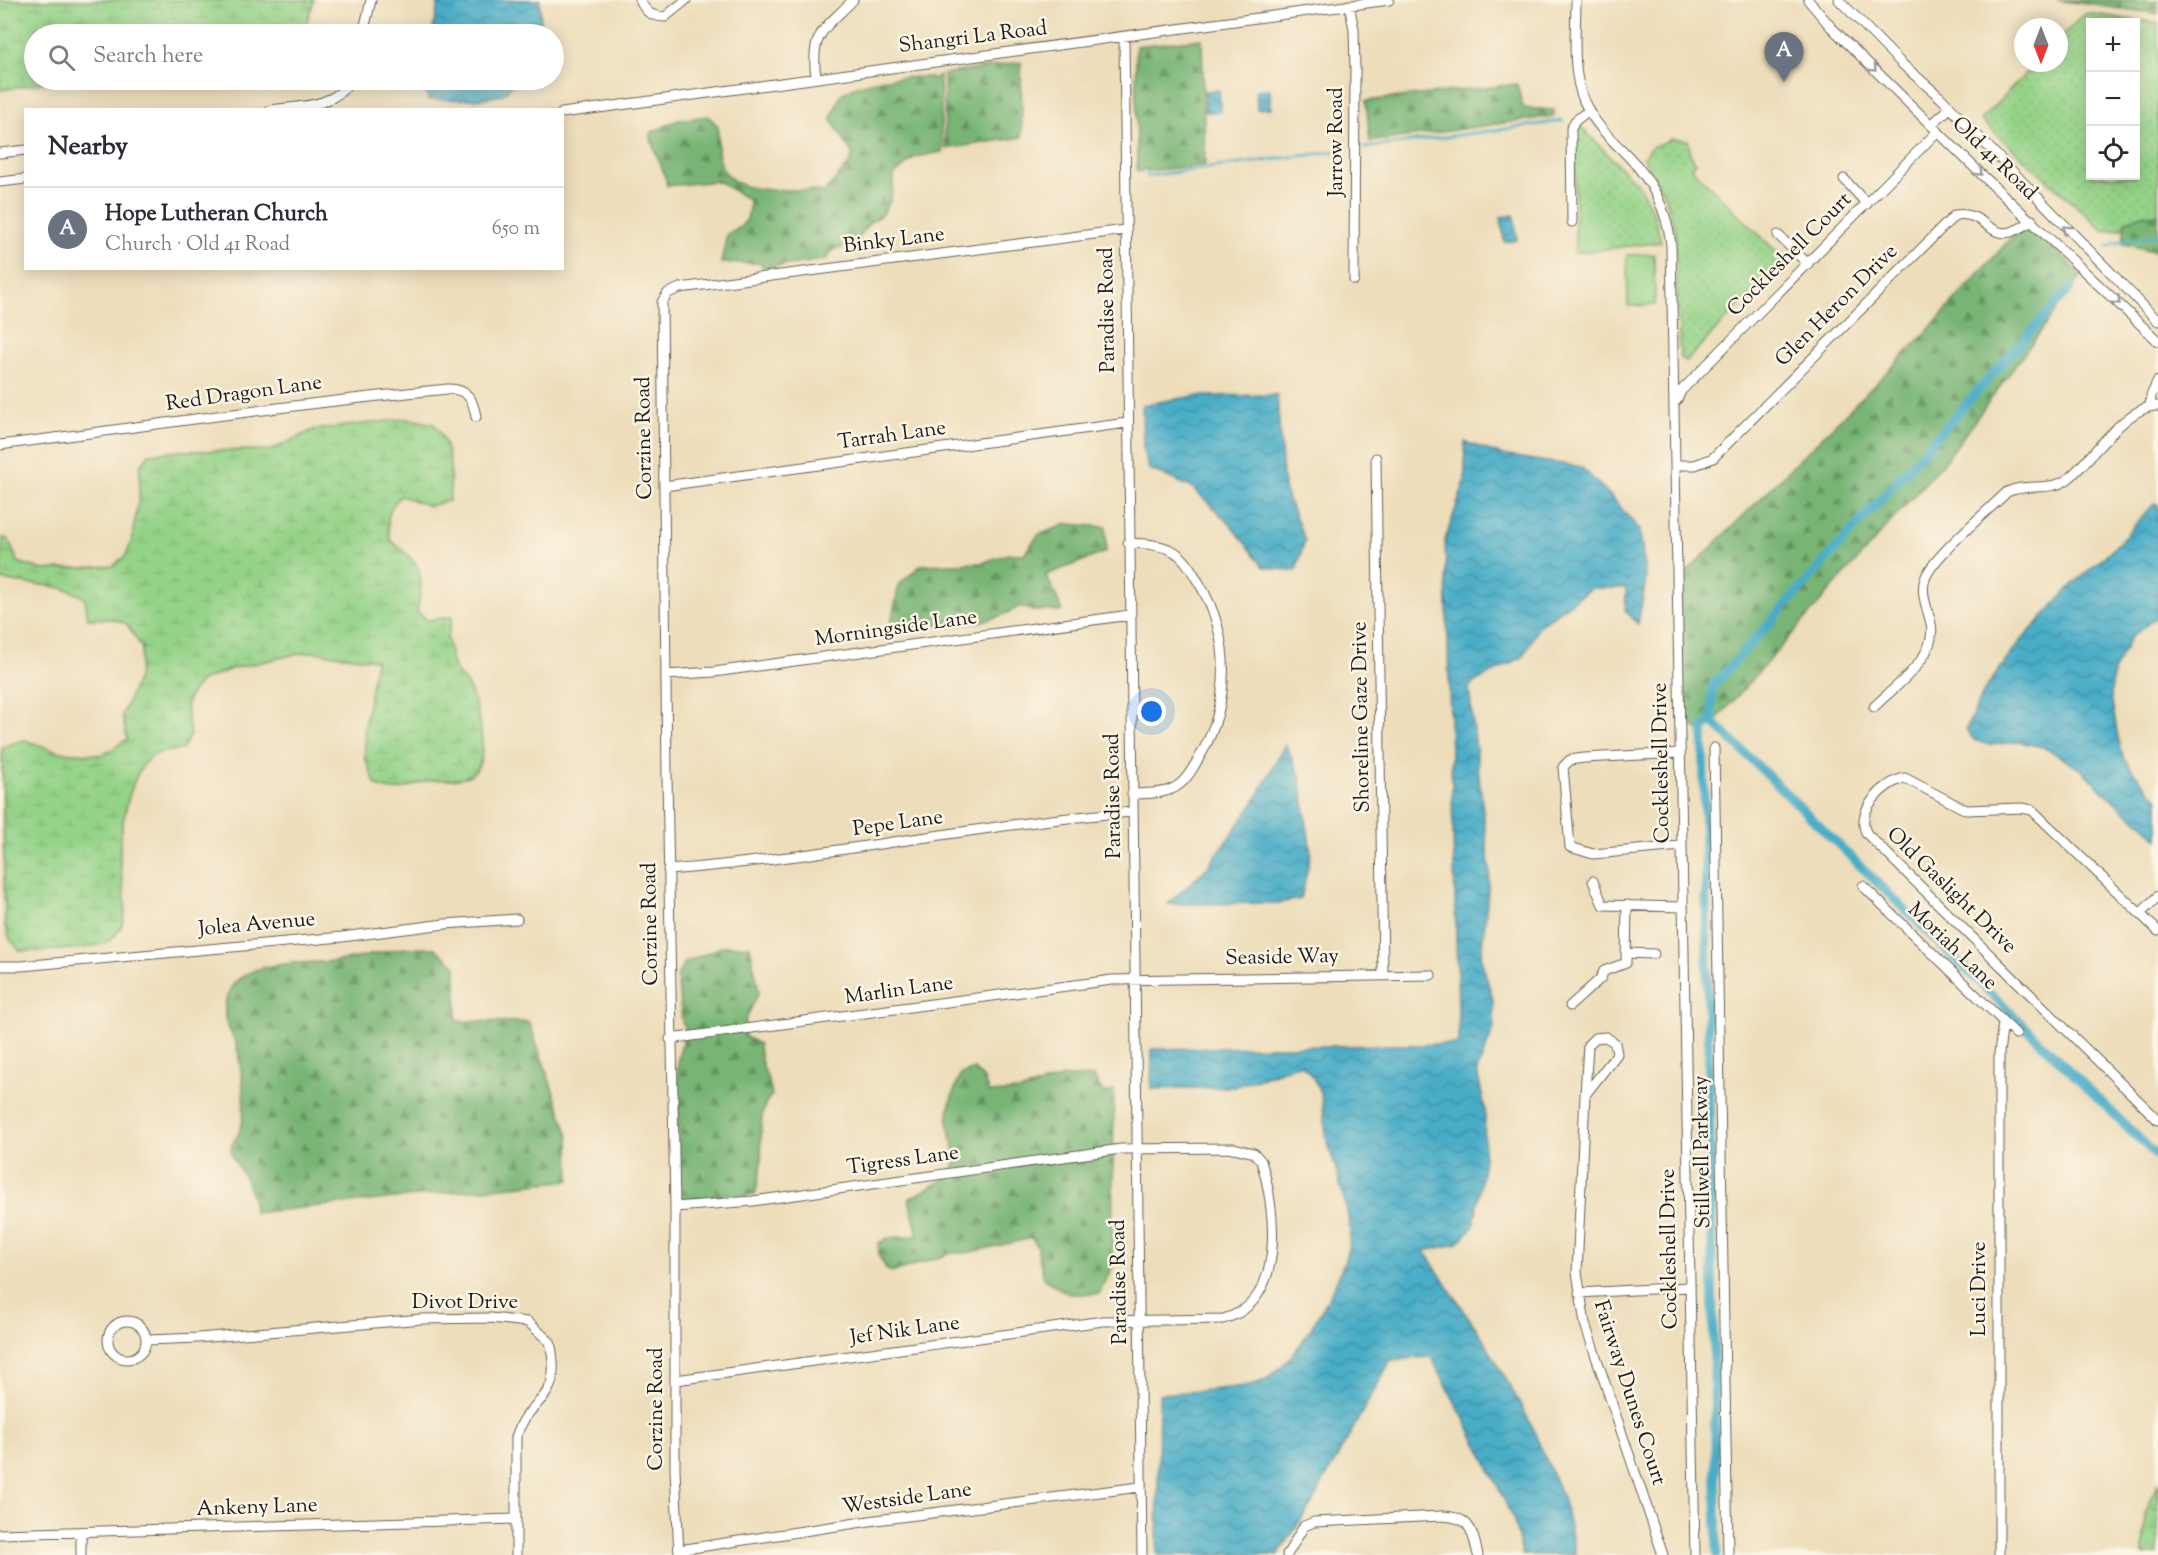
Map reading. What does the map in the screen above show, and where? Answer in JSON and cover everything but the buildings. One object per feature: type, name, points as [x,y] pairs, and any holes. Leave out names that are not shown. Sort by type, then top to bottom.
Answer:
[{"type":"street","points":[[365,24],[371,0]]},
{"type":"street","points":[[640,0],[645,10],[654,16],[665,17],[686,0]]},
{"type":"street","points":[[816,77],[813,51],[816,41],[853,0]]},
{"type":"street","name":"Shangri La Road","points":[[564,113],[1389,0]]},
{"type":"street","name":"Cockleshell Drive","points":[[1576,0],[1578,82],[1589,111],[1608,137],[1647,178],[1662,206],[1671,245],[1695,1555]]},
{"type":"street","name":"Old 41 Road","points":[[1808,0],[1831,27],[2158,341]]},
{"type":"street","name":"Old 41 Road","points":[[1839,0],[2158,321]]},
{"type":"street","name":"Jarrow Road","points":[[1349,5],[1354,29],[1355,68],[1354,280]]},
{"type":"street","name":"Paradise Road","points":[[1124,37],[1126,423],[1142,1555]]},
{"type":"street","points":[[282,108],[331,100],[344,90]]},
{"type":"street","name":"Cockleshell Court","points":[[1675,408],[1681,391],[1868,204],[1949,109]]},
{"type":"street","points":[[1572,222],[1571,129],[1575,121],[1589,111]]},
{"type":"street","points":[[0,153],[24,150]]},
{"type":"street","points":[[0,182],[24,179]]},
{"type":"street","points":[[1844,179],[1868,204]]},
{"type":"street","name":"Glen Heron Drive","points":[[1675,465],[1695,465],[1713,458],[1948,220],[1963,213],[1975,217],[1988,227],[2003,234],[2024,226],[2032,220]]},
{"type":"street","name":"Binky Lane","points":[[668,293],[680,288],[834,266],[1125,230]]},
{"type":"street","points":[[1778,235],[1808,264]]},
{"type":"street","name":"Corzine Road","points":[[668,293],[660,313],[670,1039],[675,1208],[675,1469],[679,1552]]},
{"type":"street","points":[[1874,707],[1925,656],[1931,645],[1933,632],[1924,594],[1924,582],[1936,562],[2007,492],[2016,487],[2046,487],[2067,480],[2132,414],[2154,406],[2151,396],[2158,381]]},
{"type":"street","name":"Red Dragon Lane","points":[[0,445],[269,411],[334,400],[448,389],[459,389],[472,399],[477,417]]},
{"type":"street","name":"Tarrah Lane","points":[[664,486],[1126,423]]},
{"type":"street","name":"Shoreline Gaze Drive","points":[[1376,458],[1383,975]]},
{"type":"street","points":[[1128,543],[1163,547],[1173,551],[1188,565],[1218,624],[1224,661],[1222,698],[1216,722],[1207,744],[1187,776],[1172,789],[1132,794]]},
{"type":"street","name":"Morningside Lane","points":[[666,675],[714,672],[1130,615]]},
{"type":"street","name":"Stillwell Parkway","points":[[1714,748],[1728,1555]]},
{"type":"street","points":[[1680,753],[1584,758],[1570,760],[1563,767],[1570,847],[1593,854],[1681,846]]},
{"type":"street","name":"Old Gaslight Drive","points":[[2158,931],[2039,814],[2032,810],[2022,808],[1966,810],[1905,778],[1892,783],[1863,816],[1867,834],[2158,1120]]},
{"type":"street","name":"Pepe Lane","points":[[668,870],[809,855],[1081,816],[1132,812]]},
{"type":"street","points":[[1593,881],[1603,905],[1682,907]]},
{"type":"street","name":"Moriah Lane","points":[[1863,886],[2016,1034]]},
{"type":"street","points":[[2140,913],[2158,896]]},
{"type":"street","points":[[1570,1006],[1600,979],[1604,971],[1626,963],[1627,905]]},
{"type":"street","name":"Jolea Avenue","points":[[0,966],[21,966],[445,924],[517,919]]},
{"type":"street","points":[[1626,953],[1654,954]]},
{"type":"street","name":"Seaside Way","points":[[1133,978],[1431,975]]},
{"type":"street","name":"Marlin Lane","points":[[670,1039],[1133,978]]},
{"type":"street","name":"Luci Drive","points":[[1999,1555],[1999,1053],[2003,1023]]},
{"type":"street","name":"Fairway Dunes Court","points":[[1586,1095],[1617,1054],[1615,1043],[1606,1037],[1595,1038],[1588,1045],[1577,1261],[1579,1293],[1585,1324],[1663,1555]]},
{"type":"street","name":"Tigress Lane","points":[[675,1208],[753,1201],[901,1178],[1136,1149],[1234,1148],[1254,1153],[1261,1161],[1265,1172],[1273,1246],[1267,1277],[1256,1296],[1242,1312],[1213,1320],[1138,1320]]},
{"type":"street","points":[[1579,1293],[1689,1287]]},
{"type":"street","name":"Divot Drive","points":[[147,1340],[198,1338],[422,1319],[490,1318],[528,1322],[550,1342],[554,1373],[545,1398],[519,1428],[516,1437],[516,1555]]},
{"type":"street","name":"Jef Nik Lane","points":[[676,1380],[1103,1322],[1138,1320]]},
{"type":"street","points":[[122,1321],[135,1322],[144,1331],[147,1340],[142,1352],[126,1359],[114,1354],[107,1343],[111,1329],[122,1321]]},
{"type":"street","name":"Westside Lane","points":[[679,1552],[876,1520],[1140,1487]]},
{"type":"street","points":[[1287,1555],[1304,1526],[1314,1522],[1442,1516],[1461,1519],[1469,1526],[1478,1555]]},
{"type":"street","name":"Ankeny Lane","points":[[0,1534],[515,1519]]},
{"type":"street","points":[[81,1532],[81,1555]]},
{"type":"green space","points":[[0,0],[314,0],[306,24],[24,24],[24,86],[0,90]]},
{"type":"green space","points":[[2057,0],[2158,0],[2158,14]]},
{"type":"green space","points":[[2085,13],[2122,18],[2086,18],[2086,180],[2140,180],[2140,21],[2158,23],[2158,220],[2146,226],[2104,231],[1981,120],[2027,72],[2068,72],[2068,30]]},
{"type":"green space","points":[[1202,39],[1205,165],[1137,172],[1136,46]]},
{"type":"green space","points":[[1021,62],[1022,137],[945,149],[944,74]]},
{"type":"green space","points":[[940,75],[942,152],[915,157],[894,175],[890,201],[881,215],[869,223],[857,242],[834,249],[825,260],[765,268],[759,263],[721,263],[727,234],[746,222],[749,200],[718,181],[667,186],[651,140],[650,133],[678,120],[708,116],[718,126],[719,159],[725,173],[735,182],[763,189],[824,192],[849,164],[853,155],[831,119],[841,94],[873,81],[907,77],[930,77],[932,79]]},
{"type":"green space","points":[[1517,84],[1523,108],[1554,110],[1554,116],[1370,142],[1366,101]]},
{"type":"green space","points":[[1579,125],[1640,187],[1654,214],[1661,242],[1575,253],[1575,130]]},
{"type":"green space","points":[[1672,139],[1688,140],[1691,156],[1695,162],[1691,168],[1784,259],[1686,361],[1680,358],[1675,229],[1665,196],[1643,158],[1652,147]]},
{"type":"green space","points":[[2158,214],[2158,252],[2123,244],[2125,222],[2142,215]]},
{"type":"green space","points":[[2026,221],[2082,275],[1948,457],[1704,734],[1681,716],[1681,578],[1923,336]]},
{"type":"green space","points":[[1654,254],[1655,305],[1628,306],[1627,255]]},
{"type":"green space","points":[[404,419],[433,423],[444,440],[449,459],[449,501],[429,506],[401,496],[390,510],[388,527],[390,540],[409,556],[418,570],[421,587],[417,612],[428,620],[453,617],[447,638],[452,662],[469,688],[476,706],[481,731],[482,755],[474,772],[460,779],[425,781],[400,790],[385,789],[376,785],[365,758],[364,728],[376,660],[313,652],[231,669],[201,681],[191,693],[186,706],[190,735],[183,749],[152,756],[144,764],[132,788],[121,833],[120,858],[125,912],[118,932],[103,944],[93,946],[67,950],[20,951],[10,939],[5,926],[2,747],[24,740],[60,752],[103,755],[127,739],[122,715],[138,678],[142,648],[127,624],[113,619],[88,619],[85,599],[75,593],[55,587],[0,579],[3,538],[8,539],[18,562],[43,570],[113,566],[126,555],[131,543],[139,498],[140,466],[149,454],[180,451],[272,450],[313,430]]},
{"type":"green space","points":[[1067,524],[1106,527],[1106,552],[1046,575],[1063,611],[1033,611],[1020,606],[991,619],[957,625],[890,627],[899,585],[921,565],[981,563],[1009,554],[1024,554],[1038,535]]},
{"type":"green space","points":[[723,946],[750,946],[759,992],[746,1019],[744,1036],[759,1044],[772,1095],[767,1101],[762,1117],[760,1174],[755,1195],[679,1199],[678,1058],[686,1030],[682,1021],[677,976],[684,963]]},
{"type":"green space","points":[[404,948],[435,948],[456,966],[457,1021],[529,1022],[569,1136],[570,1180],[254,1213],[249,1188],[231,1153],[232,1145],[242,1125],[244,1105],[239,1055],[225,1019],[227,995],[237,981],[252,971],[270,966],[346,960]]},
{"type":"green space","points":[[974,1069],[984,1079],[989,1093],[1019,1091],[1064,1077],[1094,1077],[1104,1094],[1114,1090],[1112,1268],[1099,1294],[1069,1294],[1044,1279],[1037,1247],[1032,1238],[967,1253],[952,1253],[894,1272],[887,1270],[879,1256],[878,1243],[888,1238],[918,1236],[909,1199],[951,1176],[955,1153],[949,1128],[949,1109],[961,1074]]},
{"type":"green space","points":[[2158,1482],[2158,1555],[2143,1555],[2145,1515]]},
{"type":"water","points":[[439,0],[540,0],[541,24],[434,24]]},
{"type":"water","points":[[1270,89],[1271,108],[1257,109],[1256,90]]},
{"type":"water","points":[[426,90],[507,90],[502,95],[481,99],[428,100]]},
{"type":"water","points":[[1219,90],[1221,112],[1206,112],[1205,91]]},
{"type":"water","points":[[1514,215],[1517,240],[1504,242],[1501,217]]},
{"type":"water","points":[[1277,395],[1284,489],[1305,540],[1296,571],[1264,567],[1230,524],[1193,488],[1149,469],[1143,451],[1142,405],[1194,396]]},
{"type":"water","points":[[1465,442],[1502,455],[1581,467],[1608,493],[1640,530],[1646,580],[1638,624],[1625,611],[1626,588],[1592,588],[1539,626],[1523,657],[1469,687],[1490,873],[1481,959],[1493,999],[1494,1028],[1477,1071],[1485,1109],[1484,1159],[1474,1226],[1457,1244],[1424,1251],[1484,1340],[1527,1416],[1564,1500],[1576,1555],[1522,1555],[1514,1521],[1482,1453],[1431,1357],[1391,1360],[1312,1503],[1278,1555],[1157,1555],[1159,1394],[1256,1384],[1276,1372],[1303,1340],[1327,1300],[1344,1261],[1350,1235],[1344,1197],[1326,1135],[1320,1094],[1317,1084],[1301,1064],[1234,1087],[1151,1089],[1152,1049],[1459,1044],[1445,540],[1465,481]]},
{"type":"water","points":[[2154,504],[2158,504],[2158,616],[2130,638],[2113,673],[2111,696],[2120,749],[2130,768],[2158,799],[2158,840],[2146,826],[2128,814],[2080,769],[2056,754],[2043,747],[2019,742],[1989,745],[1974,740],[1966,729],[1985,689],[2020,642],[2073,584],[2111,551]]},
{"type":"water","points":[[1285,744],[1300,776],[1311,853],[1301,899],[1277,903],[1168,904],[1208,867],[1255,801]]},
{"type":"waterway","points":[[1364,148],[1563,121]]},
{"type":"waterway","points":[[1147,176],[1346,150]]},
{"type":"waterway","points":[[2107,247],[2119,242],[2158,234]]},
{"type":"waterway","points":[[2071,287],[1712,687],[1712,721],[2158,1157]]},
{"type":"waterway","points":[[1712,721],[1703,728],[1717,1555]]},
{"type":"place","name":"Hope Lutheran Church","points":[[1784,82]]}]
